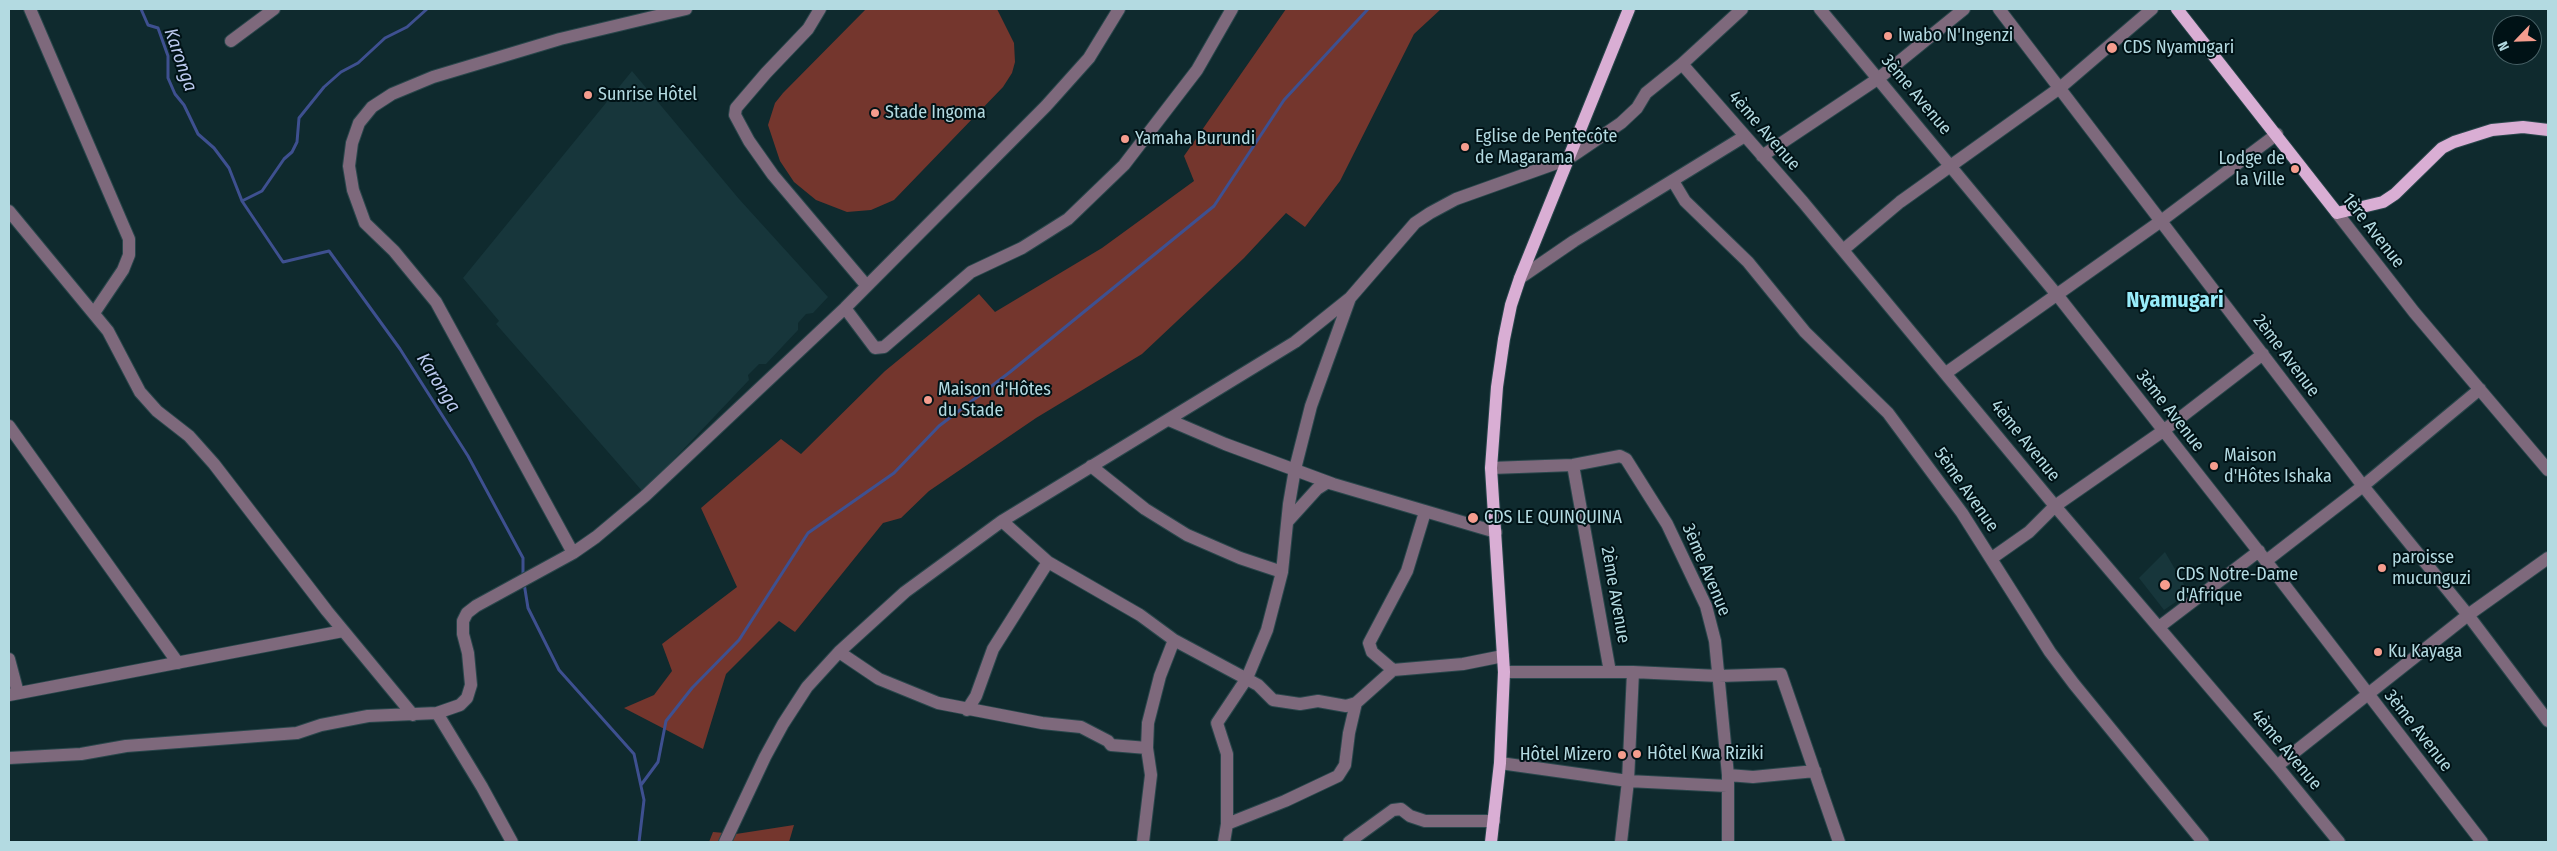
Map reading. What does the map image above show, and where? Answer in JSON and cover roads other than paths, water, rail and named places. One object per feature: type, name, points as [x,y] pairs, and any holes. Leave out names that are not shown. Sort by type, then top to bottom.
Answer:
[{"type":"main road","points":[[1491,842],[1500,763],[1504,672],[1491,468],[1501,356],[1511,305],[1520,278],[1629,9]]},
{"type":"main road","name":"1ère Avenue","points":[[2177,9],[2337,213]]},
{"type":"main road","points":[[2337,213],[2383,202],[2395,194],[2442,148],[2454,142],[2492,130],[2523,127],[2548,130]]},
{"type":"street","points":[[30,9],[129,239],[129,255],[123,270],[94,312]]},
{"type":"street","points":[[231,41],[274,9]]},
{"type":"street","points":[[573,553],[436,302],[394,251],[365,224],[352,190],[349,166],[352,143],[359,123],[372,107],[400,90],[433,77],[560,39],[686,9]]},
{"type":"street","points":[[820,9],[808,29],[736,108],[735,115],[749,141],[773,175],[866,285]]},
{"type":"street","points":[[9,758],[81,754],[126,746],[265,737],[297,733],[321,724],[368,716],[437,713],[460,705],[467,698],[470,685],[469,662],[463,634],[463,621],[467,614],[476,606],[573,553],[596,537],[645,496],[845,308],[1046,106],[1089,58],[1119,9]]},
{"type":"street","points":[[845,308],[875,348],[884,347],[972,272],[1022,248],[1068,219],[1124,165],[1197,70],[1232,9]]},
{"type":"street","points":[[727,841],[743,800],[783,724],[807,687],[839,652],[905,592],[1002,521],[1295,342],[1350,298],[1415,223],[1430,213],[1456,199],[1568,159],[1631,114],[1646,93],[1682,64],[1742,9]]},
{"type":"street","name":"3ème Avenue","points":[[1820,9],[2058,296],[2262,556],[2482,842]]},
{"type":"street","points":[[1762,156],[1879,78],[1964,9]]},
{"type":"street","name":"2ème Avenue","points":[[1999,9],[2061,87],[2363,486],[2468,615],[2548,721]]},
{"type":"street","points":[[1843,250],[1900,202],[2061,87],[2152,9]]},
{"type":"street","name":"4ème Avenue","points":[[1682,64],[1843,250],[2055,506],[2277,766],[2339,842]]},
{"type":"street","points":[[1946,373],[2058,296],[2276,134]]},
{"type":"street","points":[[1520,278],[1574,241],[1745,136]]},
{"type":"street","name":"5ème Avenue","points":[[1673,181],[1685,201],[1748,262],[1805,332],[1888,413],[1992,558],[2050,652],[2203,842]]},
{"type":"street","points":[[9,211],[108,331],[140,392],[157,411],[189,436],[214,464],[344,631],[413,715]]},
{"type":"street","name":"1ère Avenue","points":[[2337,213],[2414,312],[2548,470]]},
{"type":"street","points":[[1223,842],[1227,824],[1227,754],[1217,723],[1247,678],[1267,630],[1282,572],[1288,504],[1295,469],[1311,406],[1350,298]]},
{"type":"street","points":[[1992,558],[2029,532],[2055,506],[2163,431],[2263,354]]},
{"type":"street","points":[[2159,627],[2363,486],[2480,389]]},
{"type":"street","points":[[1169,420],[1224,444],[1328,482],[1496,532]]},
{"type":"street","points":[[9,426],[178,663]]},
{"type":"street","name":"3ème Avenue","points":[[1491,468],[1573,465],[1620,456],[1626,459],[1667,524],[1706,606],[1715,642],[1719,676],[1727,781],[1728,842]]},
{"type":"street","name":"2ème Avenue","points":[[1573,465],[1610,672]]},
{"type":"street","points":[[1092,466],[1145,509],[1187,535],[1240,558],[1282,572]]},
{"type":"street","points":[[1288,521],[1317,489],[1328,482]]},
{"type":"street","points":[[1393,670],[1372,652],[1369,643],[1406,571],[1425,512]]},
{"type":"street","points":[[1002,521],[1048,562],[1140,615],[1174,640],[1247,678],[1258,685],[1268,697],[1277,701],[1300,704],[1318,701],[1346,706],[1356,703],[1393,670],[1463,664],[1503,656]]},
{"type":"street","points":[[2277,766],[2366,693],[2468,615],[2548,558]]},
{"type":"street","points":[[967,710],[976,696],[993,649],[1048,562]]},
{"type":"street","points":[[9,660],[13,694],[344,631]]},
{"type":"street","points":[[1142,842],[1150,794],[1151,775],[1147,748],[1148,723],[1153,698],[1174,640]]},
{"type":"street","points":[[839,652],[879,679],[907,692],[967,710],[1042,723],[1082,727],[1108,741],[1111,745],[1147,748]]},
{"type":"street","points":[[1504,672],[1633,672],[1719,676],[1781,674],[1838,842]]},
{"type":"street","points":[[1621,842],[1628,781],[1633,672]]},
{"type":"street","points":[[1227,824],[1285,801],[1338,776],[1345,765],[1356,703]]},
{"type":"street","points":[[437,713],[482,787],[512,842]]},
{"type":"street","points":[[1500,763],[1628,781],[1727,781],[1815,772]]},
{"type":"street","points":[[1349,842],[1393,810],[1400,809],[1410,816],[1425,821],[1494,821]]},
{"type":"waterway","name":"Karonga","points":[[141,9],[148,25],[158,28],[168,56],[168,78],[175,94],[184,105],[198,134],[214,148],[229,168],[242,201],[283,262],[329,251],[400,349],[468,456],[523,558],[523,577]]},
{"type":"waterway","points":[[242,201],[262,191],[284,159],[292,152],[297,142],[299,118],[324,87],[341,72],[358,63],[385,38],[407,27],[427,9]]},
{"type":"waterway","points":[[641,785],[658,762],[666,721],[692,688],[739,640],[808,533],[894,473],[939,426],[1010,372],[1214,206],[1284,100],[1368,9]]},
{"type":"waterway","name":"Karonga","points":[[524,583],[528,608],[559,670],[634,754],[644,800],[639,842]]},
{"type":"place","name":"Iwabo N'Ingenzi","points":[[1888,36]]},
{"type":"place","name":"CDS Nyamugari","points":[[2112,48]]},
{"type":"place","name":"Sunrise Hôtel","points":[[588,95]]},
{"type":"place","name":"Stade Ingoma","points":[[875,113]]},
{"type":"place","name":"Yamaha Burundi","points":[[1125,139]]},
{"type":"place","name":"Eglise de Pentecôte de Magarama","points":[[1465,147]]},
{"type":"place","name":"Lodge de la Ville","points":[[2295,169]]},
{"type":"place","name":"Maison d'Hôtes du Stade","points":[[928,400]]},
{"type":"place","name":"Maison d'Hôtes Ishaka","points":[[2214,466]]},
{"type":"place","name":"CDS LE QUINQUINA","points":[[1473,518]]},
{"type":"place","name":"paroisse mucunguzi","points":[[2382,568]]},
{"type":"place","name":"CDS Notre-Dame d'Afrique","points":[[2165,585]]},
{"type":"place","name":"Ku Kayaga","points":[[2378,652]]},
{"type":"place","name":"Hôtel Kwa Riziki","points":[[1637,754]]},
{"type":"place","name":"Hôtel Mizero","points":[[1622,755]]},
{"type":"district","name":"Nyamugari","points":[[2175,301]]}]
